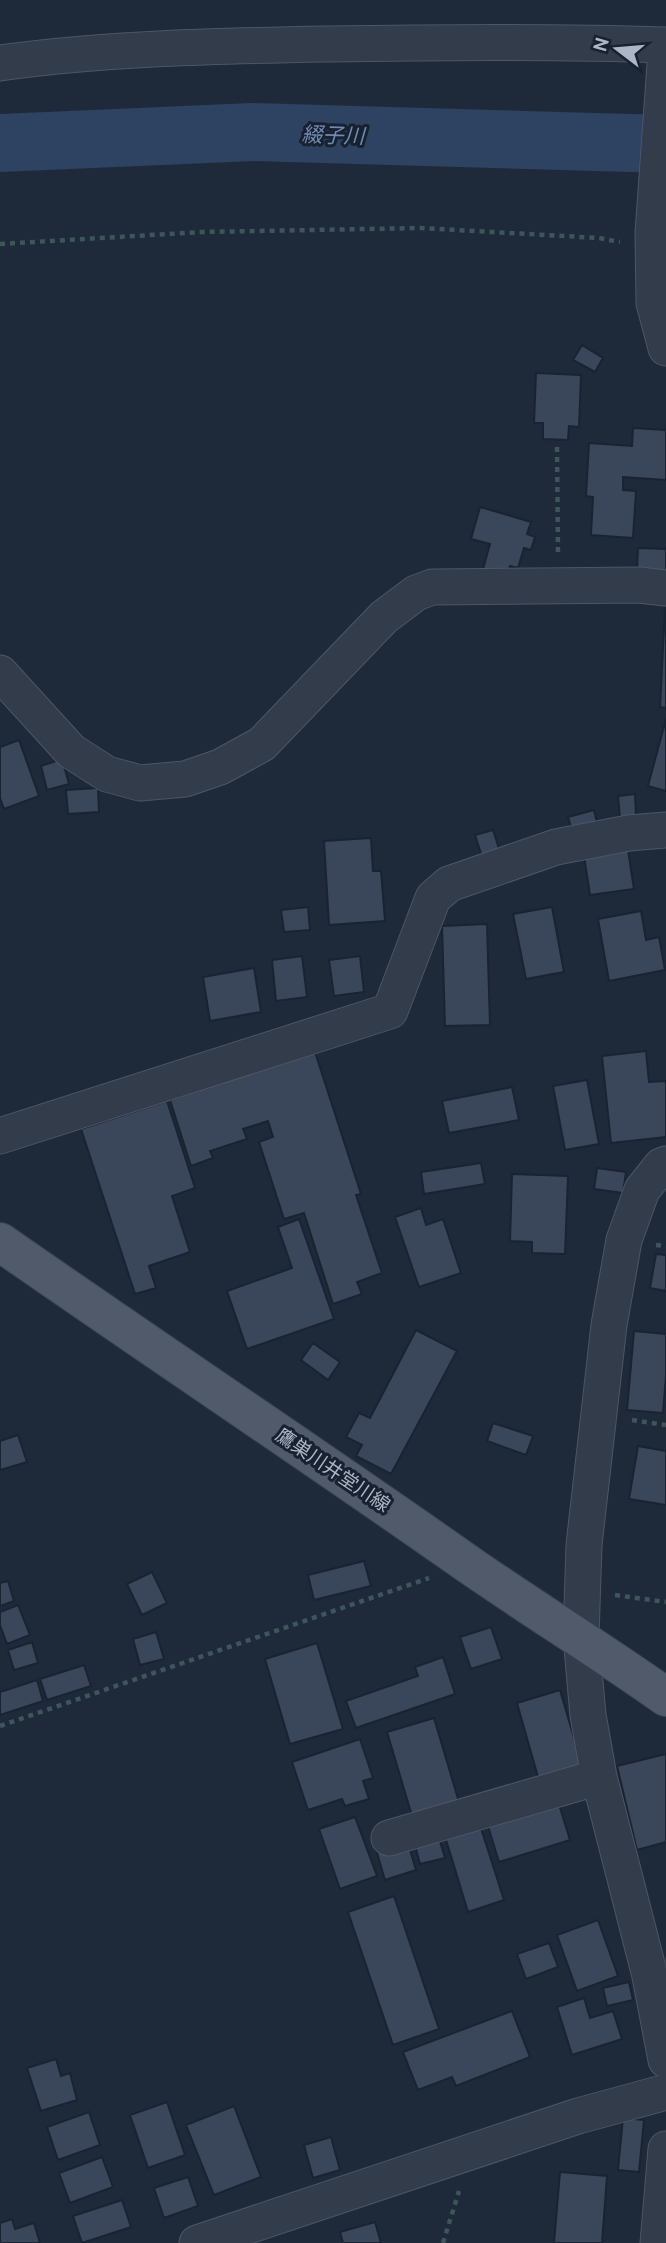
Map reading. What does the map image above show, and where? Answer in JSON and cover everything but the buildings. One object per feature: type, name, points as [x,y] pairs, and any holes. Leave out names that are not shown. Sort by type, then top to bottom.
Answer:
[{"type":"main road","name":"鷹巣川井堂川線","points":[[0,1242],[214,1391],[407,1519],[666,1697]]},
{"type":"street","points":[[0,63],[58,55],[206,46],[545,41],[666,45]]},
{"type":"street","points":[[666,50],[653,241],[654,303],[666,348]]},
{"type":"street","points":[[0,673],[71,751],[107,774],[140,783],[185,779],[220,767],[262,744],[384,617],[416,593],[432,587],[639,585],[666,588]]},
{"type":"street","points":[[0,1136],[390,1011],[433,898],[449,884],[556,847],[629,833],[666,830]]},
{"type":"street","points":[[666,1164],[661,1166],[642,1190],[624,1240],[608,1325],[584,1545],[581,1637],[588,1715],[598,1777],[653,1938],[666,2060]]},
{"type":"street","points":[[389,1838],[598,1777]]},
{"type":"street","points":[[197,2243],[578,2116],[666,2092]]},
{"type":"street","points":[[658,2243],[666,2149]]},
{"type":"path","points":[[0,244],[202,232],[421,228],[653,241]]},
{"type":"path","points":[[557,447],[558,585]]},
{"type":"path","points":[[0,1726],[469,1564]]},
{"type":"path","points":[[583,1590],[666,1602]]},
{"type":"path","points":[[443,2243],[472,2152]]},
{"type":"waterway","name":"綴子川","points":[[0,143],[253,132],[666,144]]}]
